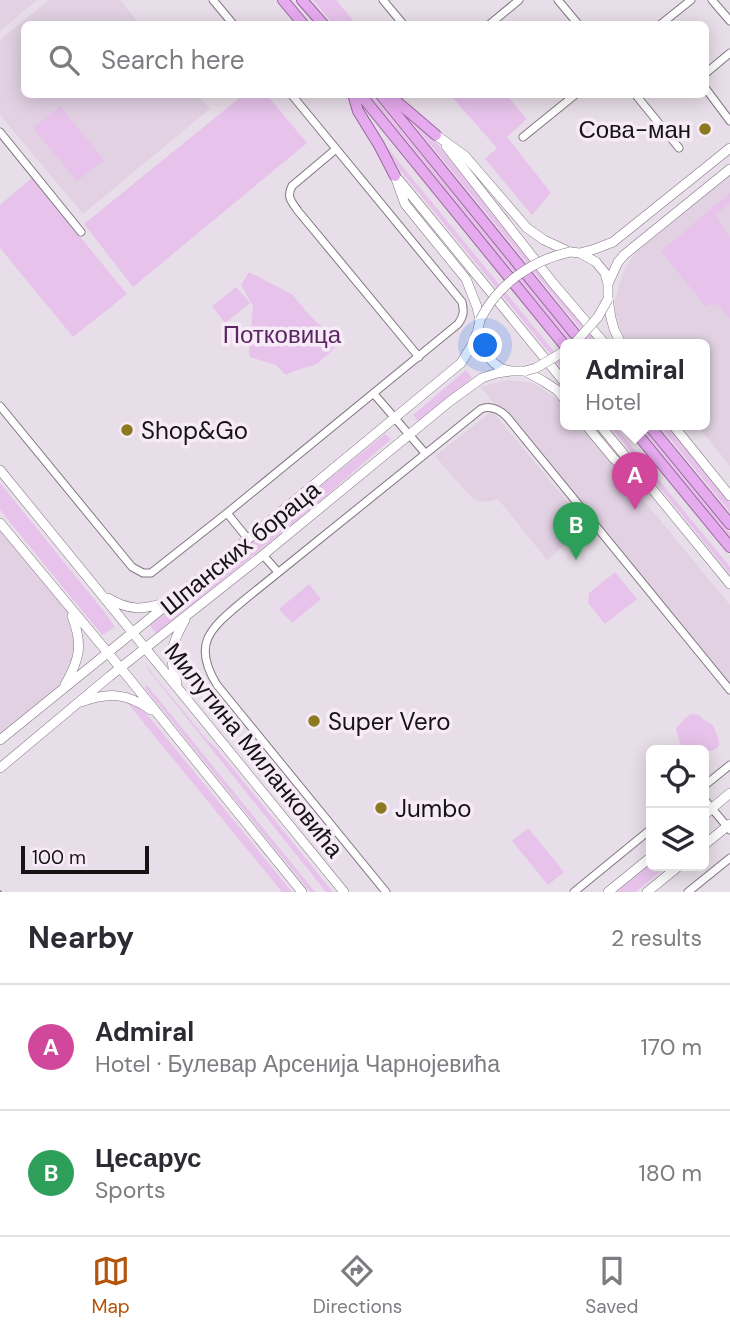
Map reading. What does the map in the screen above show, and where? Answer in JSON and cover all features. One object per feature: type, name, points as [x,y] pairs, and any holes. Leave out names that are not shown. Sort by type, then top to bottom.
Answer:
[{"type":"highway","points":[[283,0],[300,21]]},
{"type":"highway","points":[[302,0],[320,21]]},
{"type":"highway","points":[[354,98],[358,110],[395,176]]},
{"type":"highway","points":[[363,98],[560,343]]},
{"type":"highway","points":[[383,98],[579,339]]},
{"type":"highway","points":[[393,98],[436,135]]},
{"type":"highway","points":[[634,430],[730,547]]},
{"type":"highway","points":[[653,430],[730,524]]},
{"type":"street","points":[[213,0],[230,21]]},
{"type":"street","points":[[383,0],[400,21]]},
{"type":"street","points":[[494,21],[519,0]]},
{"type":"street","points":[[558,0],[576,21]]},
{"type":"street","points":[[665,21],[691,0]]},
{"type":"street","points":[[712,0],[730,21]]},
{"type":"street","points":[[709,71],[730,53]]},
{"type":"street","points":[[709,94],[730,121]]},
{"type":"street","points":[[0,406],[132,567],[143,573],[151,573],[458,324],[463,318],[462,302],[294,98]]},
{"type":"street","points":[[523,137],[571,98]]},
{"type":"street","points":[[638,98],[679,148]]},
{"type":"street","points":[[0,132],[81,232]]},
{"type":"street","points":[[436,135],[465,156],[527,228],[544,240],[570,252],[580,253],[613,242],[730,148]]},
{"type":"street","points":[[436,135],[601,339]]},
{"type":"street","points":[[336,149],[292,186],[288,192],[289,197],[419,357]]},
{"type":"street","points":[[608,284],[624,255],[730,169]]},
{"type":"street","points":[[395,176],[405,204],[466,279],[473,295],[482,351],[502,369],[511,371]]},
{"type":"street","points":[[395,176],[560,377]]},
{"type":"street","name":"Шпанских бораца","points":[[0,740],[461,363],[472,345],[489,304],[523,271],[552,256],[570,252]]},
{"type":"street","points":[[580,253],[596,262],[605,273],[608,284],[607,299],[618,339]]},
{"type":"street","points":[[578,339],[598,317],[607,299]]},
{"type":"street","points":[[526,371],[546,363],[560,353]]},
{"type":"street","points":[[526,371],[560,394]]},
{"type":"street","name":"Шпанских бораца","points":[[0,768],[475,382],[496,373],[526,371]]},
{"type":"street","points":[[374,394],[425,453]]},
{"type":"street","points":[[386,892],[217,685],[207,668],[205,648],[212,628],[481,409],[490,407],[500,411],[730,690]]},
{"type":"street","points":[[590,430],[614,459],[648,484]]},
{"type":"street","points":[[604,430],[730,584]]},
{"type":"street","points":[[676,430],[730,496]]},
{"type":"street","points":[[683,430],[689,445]]},
{"type":"street","name":"Милутина Миланковића","points":[[0,470],[344,892]]},
{"type":"street","points":[[227,513],[248,539]]},
{"type":"street","points":[[0,523],[302,892]]},
{"type":"street","points":[[263,555],[278,572]]},
{"type":"street","points":[[720,572],[730,592]]},
{"type":"street","points":[[100,592],[121,605],[132,608],[145,608],[175,598]]},
{"type":"street","points":[[62,690],[79,654],[78,633],[68,606]]},
{"type":"street","points":[[180,691],[171,659],[172,647],[188,614]]},
{"type":"street","points":[[76,704],[99,697],[119,695],[133,699],[159,715]]},
{"type":"street","points":[[709,782],[730,765]]},
{"type":"street","points":[[709,810],[730,793]]},
{"type":"street","points":[[709,812],[729,827],[709,841]]},
{"type":"street","points":[[574,892],[646,833]]},
{"type":"street","points":[[688,892],[730,858]]},
{"type":"street","points":[[608,892],[646,861]]},
{"type":"street","points":[[647,892],[673,871]]},
{"type":"shaded area","points":[[0,0],[37,0],[0,31]]},
{"type":"shaded area","points":[[49,0],[120,0],[138,21],[23,21]]},
{"type":"shaded area","points":[[21,23],[21,98],[201,98],[210,109],[83,214],[0,115],[0,40]]},
{"type":"shaded area","points":[[730,174],[730,466],[701,430],[710,430],[710,339],[624,339],[616,315],[615,301],[625,268],[636,252]]},
{"type":"shaded area","points":[[507,380],[533,383],[560,400],[560,430],[586,430],[730,605],[730,689],[481,387]]},
{"type":"shaded area","points":[[492,411],[588,526],[547,560],[498,499],[487,502],[470,496],[435,456]]},
{"type":"shaded area","points":[[0,526],[66,607],[72,621],[77,653],[60,686],[0,734]]},
{"type":"green space","points":[[313,0],[336,0],[354,21],[330,21]]},
{"type":"green space","points":[[239,98],[270,98],[307,143],[133,287],[84,224]]},
{"type":"green space","points":[[366,98],[374,98],[572,339],[564,339]]},
{"type":"green space","points":[[453,98],[509,98],[527,119],[507,137],[551,193],[532,215],[485,159],[497,148]]},
{"type":"green space","points":[[60,106],[104,160],[77,181],[33,128]]},
{"type":"green space","points":[[411,121],[435,141],[596,339],[589,339]]},
{"type":"green space","points":[[381,140],[560,359],[560,366],[400,170]]},
{"type":"green space","points":[[32,178],[127,294],[73,337],[0,248],[0,205]]},
{"type":"green space","points":[[730,193],[730,203],[715,215],[730,237],[730,319],[719,305],[711,304],[706,307],[661,251]]},
{"type":"green space","name":"Потковица","points":[[249,272],[293,295],[308,314],[330,334],[335,347],[316,364],[286,375],[276,365],[250,357],[253,306],[241,285]]},
{"type":"green space","points":[[236,287],[250,303],[225,323],[212,306]]},
{"type":"green space","points":[[466,370],[472,378],[419,422],[413,415]]},
{"type":"green space","points":[[613,430],[618,430],[730,567],[730,574]]},
{"type":"green space","points":[[638,430],[646,430],[730,533],[730,543]]},
{"type":"green space","points":[[663,430],[671,430],[730,503],[730,512]]},
{"type":"green space","points":[[385,434],[391,439],[319,502],[156,634],[149,624]]},
{"type":"green space","points":[[0,483],[115,627],[102,635],[0,510]]},
{"type":"green space","points":[[615,572],[637,599],[605,624],[588,603],[589,593]]},
{"type":"green space","points":[[309,584],[321,599],[292,623],[279,609]]},
{"type":"green space","points":[[146,667],[217,749],[333,892],[326,892]]},
{"type":"green space","points":[[147,685],[315,892],[310,892],[145,688]]},
{"type":"green space","points":[[125,700],[140,707],[151,719],[292,892],[282,892]]},
{"type":"green space","points":[[691,714],[699,715],[713,725],[719,741],[718,747],[710,751],[709,745],[682,745],[676,729]]},
{"type":"green space","points":[[528,828],[564,872],[548,885],[512,841]]},
{"type":"green space","points":[[646,867],[646,871],[661,871],[636,892],[615,892]]},
{"type":"place","name":"Сова-ман","points":[[705,129]]},
{"type":"place","name":"Shop&Go","points":[[127,430]]},
{"type":"place","name":"Admiral","points":[[635,510]]},
{"type":"place","name":"Цесарус","points":[[576,560]]},
{"type":"place","name":"Super Vero","points":[[314,721]]},
{"type":"place","name":"Jumbo","points":[[381,808]]}]
